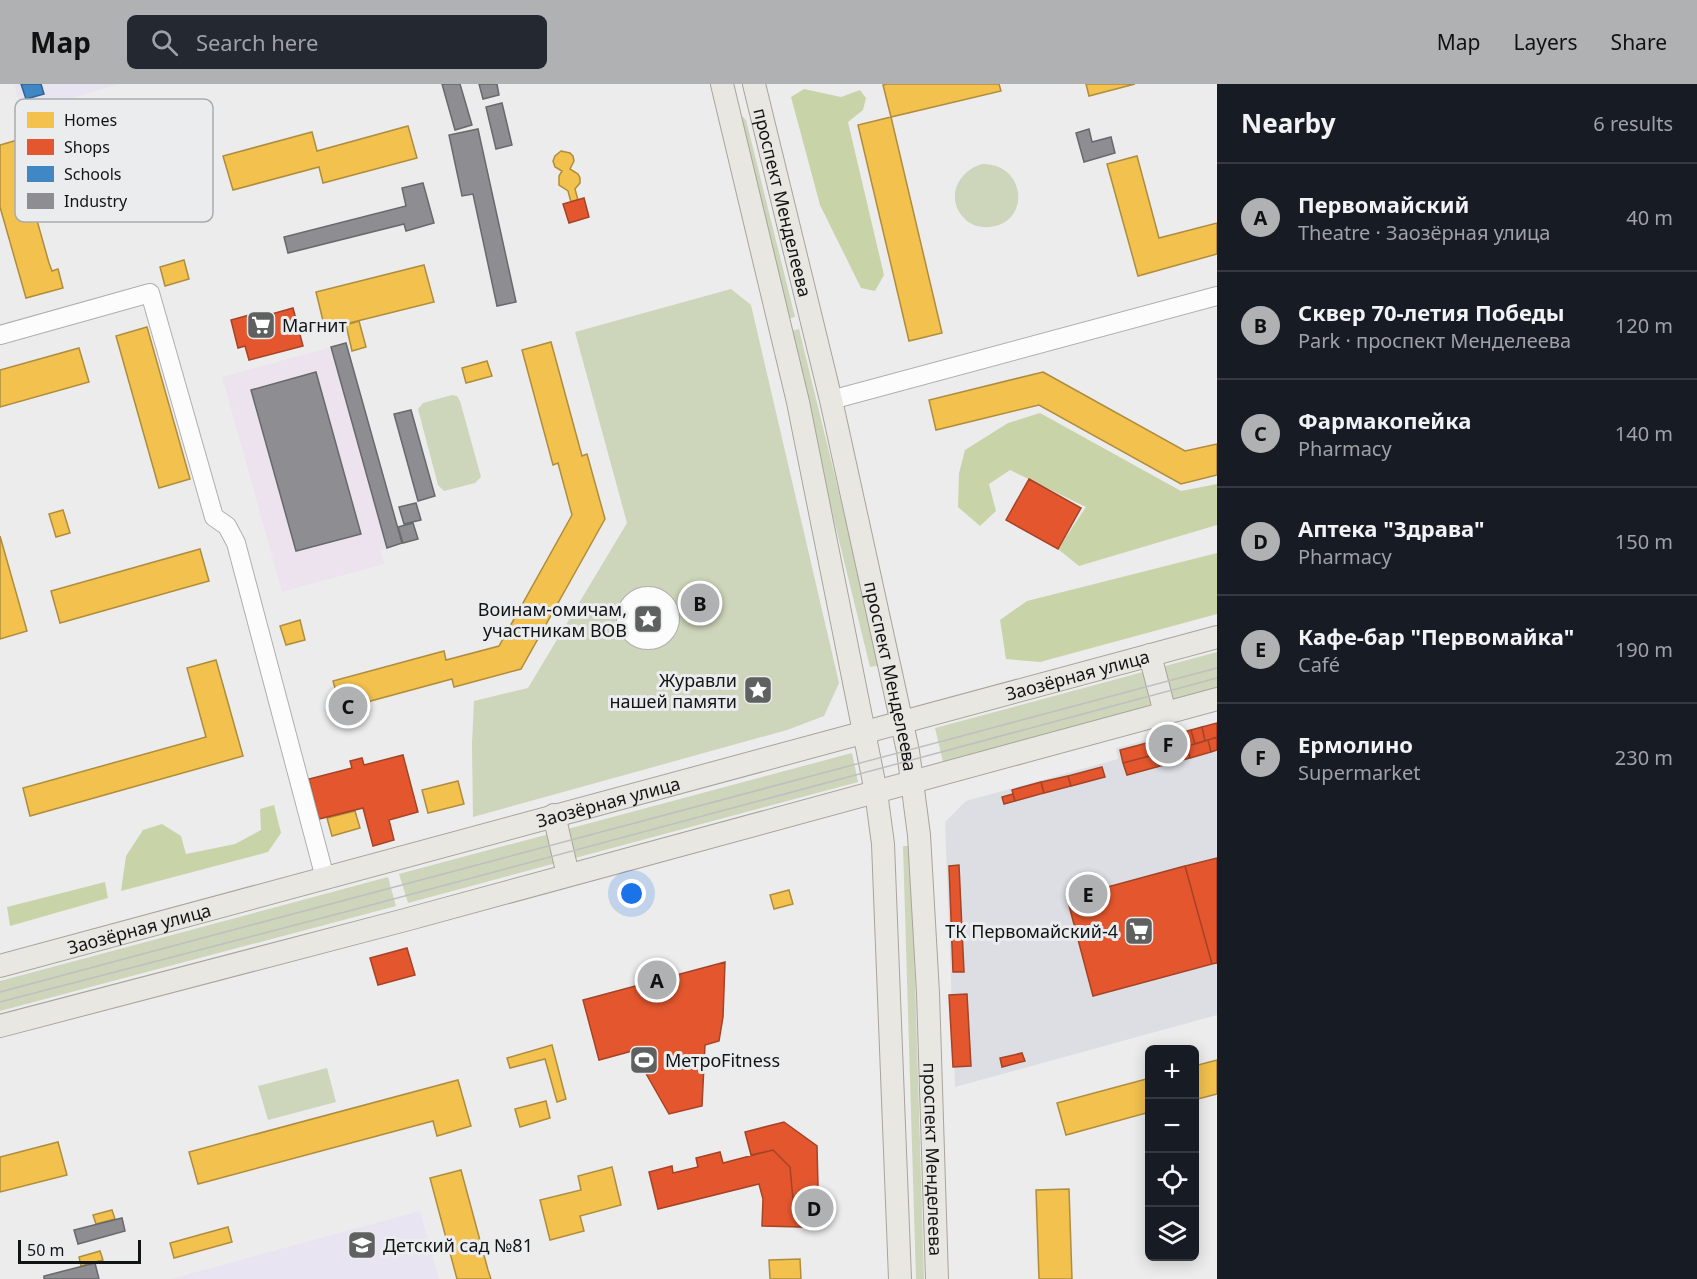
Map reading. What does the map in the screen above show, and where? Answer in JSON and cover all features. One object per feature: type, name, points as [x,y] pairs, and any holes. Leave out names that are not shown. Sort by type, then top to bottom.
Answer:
[{"type":"main road","points":[[724,91],[755,87]]},
{"type":"main road","name":"проспект Менделеева","points":[[755,87],[831,400],[902,722],[913,782],[919,835],[928,993],[937,1279]]},
{"type":"main road","name":"проспект Менделеева","points":[[724,91],[798,402],[876,792],[883,844],[900,1279]]},
{"type":"main road","name":"Заозёрная улица","points":[[0,966],[1217,637]]},
{"type":"main road","points":[[1150,655],[1165,713]]},
{"type":"main road","points":[[0,1026],[405,920],[1217,699]]},
{"type":"main road","points":[[554,815],[568,874]]},
{"type":"street","points":[[0,335],[150,293],[214,517],[227,526],[236,543],[325,878]]},
{"type":"street","points":[[831,400],[1217,296]]},
{"type":"shaded area","points":[[14,84],[120,84],[68,99],[18,99]]},
{"type":"shaded area","points":[[346,343],[402,543],[380,550],[384,564],[282,592],[222,377]]},
{"type":"shaded area","points":[[1217,722],[1217,1015],[955,1087],[945,822],[966,801],[1118,759],[1116,748]]},
{"type":"shaded area","name":"Детский сад №81","points":[[420,1211],[439,1279],[171,1279]]},
{"type":"green space","points":[[804,89],[841,97],[860,90],[866,98],[863,110],[848,122],[884,275],[875,291],[861,288],[820,205],[791,97]]},
{"type":"green space","points":[[740,117],[746,120],[795,317],[783,320]]},
{"type":"green space","points":[[982,164],[997,166],[1008,173],[1015,183],[1018,194],[1017,205],[1012,216],[1003,223],[989,227],[969,222],[958,210],[955,202],[957,186],[961,179],[966,173]]},
{"type":"green space","points":[[731,289],[751,305],[839,683],[824,716],[787,730],[473,817],[474,701],[528,688],[627,523],[575,332]]},
{"type":"green space","points":[[799,329],[881,665],[870,667],[788,332]]},
{"type":"green space","points":[[452,395],[457,396],[460,401],[481,477],[475,483],[444,491],[438,485],[418,409],[423,403]]},
{"type":"green space","points":[[1040,413],[1181,491],[1217,484],[1217,525],[1079,566],[1058,549],[1086,507],[1010,470],[989,484],[996,511],[980,526],[958,507],[959,473],[965,450],[1008,423]]},
{"type":"green space","points":[[1217,553],[1217,614],[1040,662],[1006,659],[1000,620],[1027,601]]},
{"type":"green space","points":[[1217,652],[1217,688],[943,762],[935,728]]},
{"type":"green space","points":[[852,753],[858,782],[408,903],[399,874]]},
{"type":"green space","points":[[274,805],[281,833],[268,852],[121,891],[126,856],[143,830],[162,824],[181,836],[186,854],[235,844],[261,830],[260,809]]},
{"type":"green space","points":[[903,846],[911,846],[924,1279],[916,1279]]},
{"type":"green space","points":[[388,877],[396,906],[0,1011],[0,981]]},
{"type":"green space","points":[[105,882],[108,898],[10,926],[7,907]]},
{"type":"green space","points":[[327,1068],[336,1102],[268,1120],[258,1086]]},
{"type":"building: Homes","points":[[999,84],[1001,91],[891,117],[883,85]]},
{"type":"building: Homes","points":[[1086,84],[1135,84],[1089,96]]},
{"type":"building: Homes","points":[[891,117],[942,333],[909,341],[858,125]]},
{"type":"building: Homes","points":[[408,126],[417,158],[323,183],[319,167],[233,190],[223,156],[312,132],[317,151]]},
{"type":"building: Homes","points":[[15,141],[15,222],[37,222],[52,271],[58,269],[63,288],[26,298],[0,207],[0,145]]},
{"type":"building: Homes","points":[[561,151],[573,156],[574,161],[570,169],[580,178],[580,183],[575,189],[578,200],[571,202],[568,191],[559,185],[559,176],[562,171],[555,167],[553,161]]},
{"type":"building: Homes","points":[[1137,156],[1159,238],[1217,223],[1217,254],[1138,276],[1107,164]]},
{"type":"building: Homes","points":[[184,260],[189,279],[165,286],[160,267]]},
{"type":"building: Homes","points":[[424,265],[434,302],[325,329],[316,292]]},
{"type":"building: Homes","points":[[359,321],[366,347],[352,351],[346,325]]},
{"type":"building: Homes","points":[[147,327],[190,479],[159,488],[116,336]]},
{"type":"building: Homes","points":[[551,342],[582,456],[587,454],[605,519],[521,669],[454,687],[452,679],[341,709],[333,681],[444,651],[446,660],[499,646],[572,515],[558,463],[553,465],[522,350]]},
{"type":"building: Homes","points":[[79,348],[89,382],[0,407],[0,370]]},
{"type":"building: Homes","points":[[487,361],[492,376],[466,383],[462,368]]},
{"type":"building: Homes","points":[[1043,372],[1185,451],[1217,444],[1217,475],[1181,484],[1039,405],[936,430],[929,400]]},
{"type":"building: Homes","points":[[63,510],[70,533],[56,537],[49,514]]},
{"type":"building: Homes","points":[[0,536],[27,631],[0,639]]},
{"type":"building: Homes","points":[[200,549],[209,581],[60,623],[51,591]]},
{"type":"building: Homes","points":[[300,620],[305,640],[286,645],[280,626]]},
{"type":"building: Homes","points":[[216,660],[243,756],[30,816],[23,788],[206,737],[187,668]]},
{"type":"building: Homes","points":[[458,781],[464,804],[428,813],[422,790]]},
{"type":"building: Homes","points":[[355,811],[360,828],[332,836],[327,818]]},
{"type":"building: Homes","points":[[789,890],[793,904],[774,909],[770,895]]},
{"type":"building: Homes","points":[[552,1045],[566,1099],[557,1102],[545,1059],[510,1068],[507,1058]]},
{"type":"building: Homes","points":[[1217,1060],[1217,1094],[1199,1099],[1199,1065]]},
{"type":"building: Homes","points":[[1145,1079],[1145,1113],[1066,1135],[1057,1103]]},
{"type":"building: Homes","points":[[458,1080],[471,1126],[437,1136],[433,1121],[198,1184],[189,1152]]},
{"type":"building: Homes","points":[[546,1101],[550,1118],[520,1127],[515,1109]]},
{"type":"building: Homes","points":[[58,1142],[67,1175],[0,1192],[0,1157]]},
{"type":"building: Homes","points":[[612,1167],[621,1205],[580,1216],[584,1231],[550,1240],[540,1200],[581,1190],[578,1176]]},
{"type":"building: Homes","points":[[461,1170],[491,1279],[457,1279],[430,1178]]},
{"type":"building: Homes","points":[[1069,1189],[1072,1279],[1039,1279],[1036,1190]]},
{"type":"building: Homes","points":[[112,1210],[115,1219],[96,1224],[93,1215]]},
{"type":"building: Homes","points":[[228,1227],[232,1242],[174,1258],[170,1243]]},
{"type":"building: Homes","points":[[100,1251],[103,1260],[81,1266],[79,1257]]},
{"type":"building: Homes","points":[[800,1259],[801,1279],[770,1279],[769,1260]]},
{"type":"building: Shops","points":[[584,198],[589,217],[569,223],[563,204]]},
{"type":"building: Shops","points":[[293,308],[303,346],[249,360],[245,346],[238,348],[231,320],[253,314],[254,319]]},
{"type":"building: Shops","points":[[1029,479],[1081,508],[1058,549],[1006,520]]},
{"type":"building: Shops","points":[[1217,723],[1217,737],[1205,741],[1202,727]]},
{"type":"building: Shops","points":[[1202,727],[1205,741],[1195,744],[1191,730]]},
{"type":"building: Shops","points":[[1191,730],[1195,744],[1178,748],[1174,735]]},
{"type":"building: Shops","points":[[1174,735],[1178,748],[1161,753],[1158,740]]},
{"type":"building: Shops","points":[[1217,737],[1217,750],[1211,752],[1208,740]]},
{"type":"building: Shops","points":[[1158,740],[1161,753],[1150,756],[1147,743]]},
{"type":"building: Shops","points":[[1208,740],[1211,752],[1190,758],[1187,746]]},
{"type":"building: Shops","points":[[1147,743],[1150,756],[1123,763],[1120,750]]},
{"type":"building: Shops","points":[[1187,746],[1190,758],[1164,765],[1161,753]]},
{"type":"building: Shops","points":[[1161,753],[1164,765],[1127,775],[1123,763]]},
{"type":"building: Shops","points":[[403,755],[418,812],[389,820],[394,840],[373,846],[363,808],[319,819],[309,779],[352,768],[350,761],[362,758],[364,765]]},
{"type":"building: Shops","points":[[1102,767],[1105,777],[1071,786],[1068,776]]},
{"type":"building: Shops","points":[[1068,776],[1071,786],[1044,793],[1041,782]]},
{"type":"building: Shops","points":[[1041,782],[1044,793],[1015,801],[1012,790]]},
{"type":"building: Shops","points":[[1013,794],[1015,801],[1004,804],[1002,797]]},
{"type":"building: Shops","points":[[1217,858],[1217,963],[1212,964],[1185,866]]},
{"type":"building: Shops","points":[[959,865],[964,972],[953,972],[949,866]]},
{"type":"building: Shops","name":"ТК Первомайский-4","points":[[1185,866],[1212,964],[1093,996],[1067,898]]},
{"type":"building: Shops","points":[[407,948],[415,975],[378,985],[370,958]]},
{"type":"building: Shops","points":[[725,962],[723,1017],[719,1041],[705,1045],[702,1106],[669,1114],[640,1063],[636,1050],[599,1060],[583,1000]]},
{"type":"building: Shops","points":[[967,994],[971,1066],[953,1067],[949,995]]},
{"type":"building: Shops","points":[[1022,1053],[1025,1061],[1002,1067],[1000,1058]]},
{"type":"building: Shops","points":[[784,1122],[817,1146],[819,1227],[801,1227],[801,1199],[793,1199],[790,1167],[773,1150],[751,1155],[745,1132]]},
{"type":"building: Shops","points":[[773,1150],[790,1167],[793,1199],[801,1199],[801,1227],[762,1226],[763,1199],[759,1184],[658,1209],[649,1172],[672,1166],[673,1173],[698,1167],[696,1158],[720,1152],[723,1163]]},
{"type":"building: Schools","points":[[21,84],[41,84],[44,94],[26,99]]},
{"type":"building: Industry","points":[[442,84],[460,84],[472,125],[455,130]]},
{"type":"building: Industry","points":[[479,84],[497,84],[499,95],[483,99]]},
{"type":"building: Industry","points":[[502,103],[512,145],[496,149],[486,107]]},
{"type":"building: Industry","points":[[478,129],[516,302],[497,306],[473,194],[462,196],[449,135]]},
{"type":"building: Industry","points":[[1089,129],[1092,142],[1111,137],[1115,153],[1084,162],[1076,133]]},
{"type":"building: Industry","points":[[423,183],[434,223],[406,231],[404,224],[288,253],[284,237],[406,206],[402,188]]},
{"type":"building: Industry","points":[[346,343],[402,543],[387,548],[331,347]]},
{"type":"building: Industry","points":[[316,372],[361,534],[296,551],[251,390]]},
{"type":"building: Industry","points":[[411,410],[435,496],[418,501],[394,414]]},
{"type":"building: Industry","points":[[416,503],[421,520],[404,524],[399,507]]},
{"type":"building: Industry","points":[[413,523],[418,539],[403,543],[398,527]]},
{"type":"building: Industry","points":[[122,1218],[125,1231],[78,1244],[74,1230]]},
{"type":"building: Industry","points":[[95,1263],[99,1279],[44,1279],[44,1276]]},
{"type":"tram line","points":[[0,992],[1217,668]]},
{"type":"tram line","points":[[0,1002],[1217,678]]},
{"type":"place","name":"Магнит","points":[[261,325]]},
{"type":"place","name":"Сквер 70-летия Победы","points":[[700,603]]},
{"type":"place","name":"Воинам-омичам, участникам ВОВ","points":[[648,619]]},
{"type":"place","name":"Журавли нашей памяти","points":[[758,690]]},
{"type":"place","name":"Фармакопейка","points":[[348,706]]},
{"type":"place","name":"Ермолино","points":[[1168,744]]},
{"type":"place","name":"Кафе-бар \"Первомайка\"","points":[[1088,894]]},
{"type":"place","name":"ТК Первомайский-4","points":[[1139,931]]},
{"type":"place","name":"Первомайский","points":[[657,980]]},
{"type":"place","name":"МетроFitness","points":[[644,1060]]},
{"type":"place","name":"Аптека \"Здрава\"","points":[[814,1208]]},
{"type":"place","name":"Детский сад №81","points":[[362,1245]]}]
